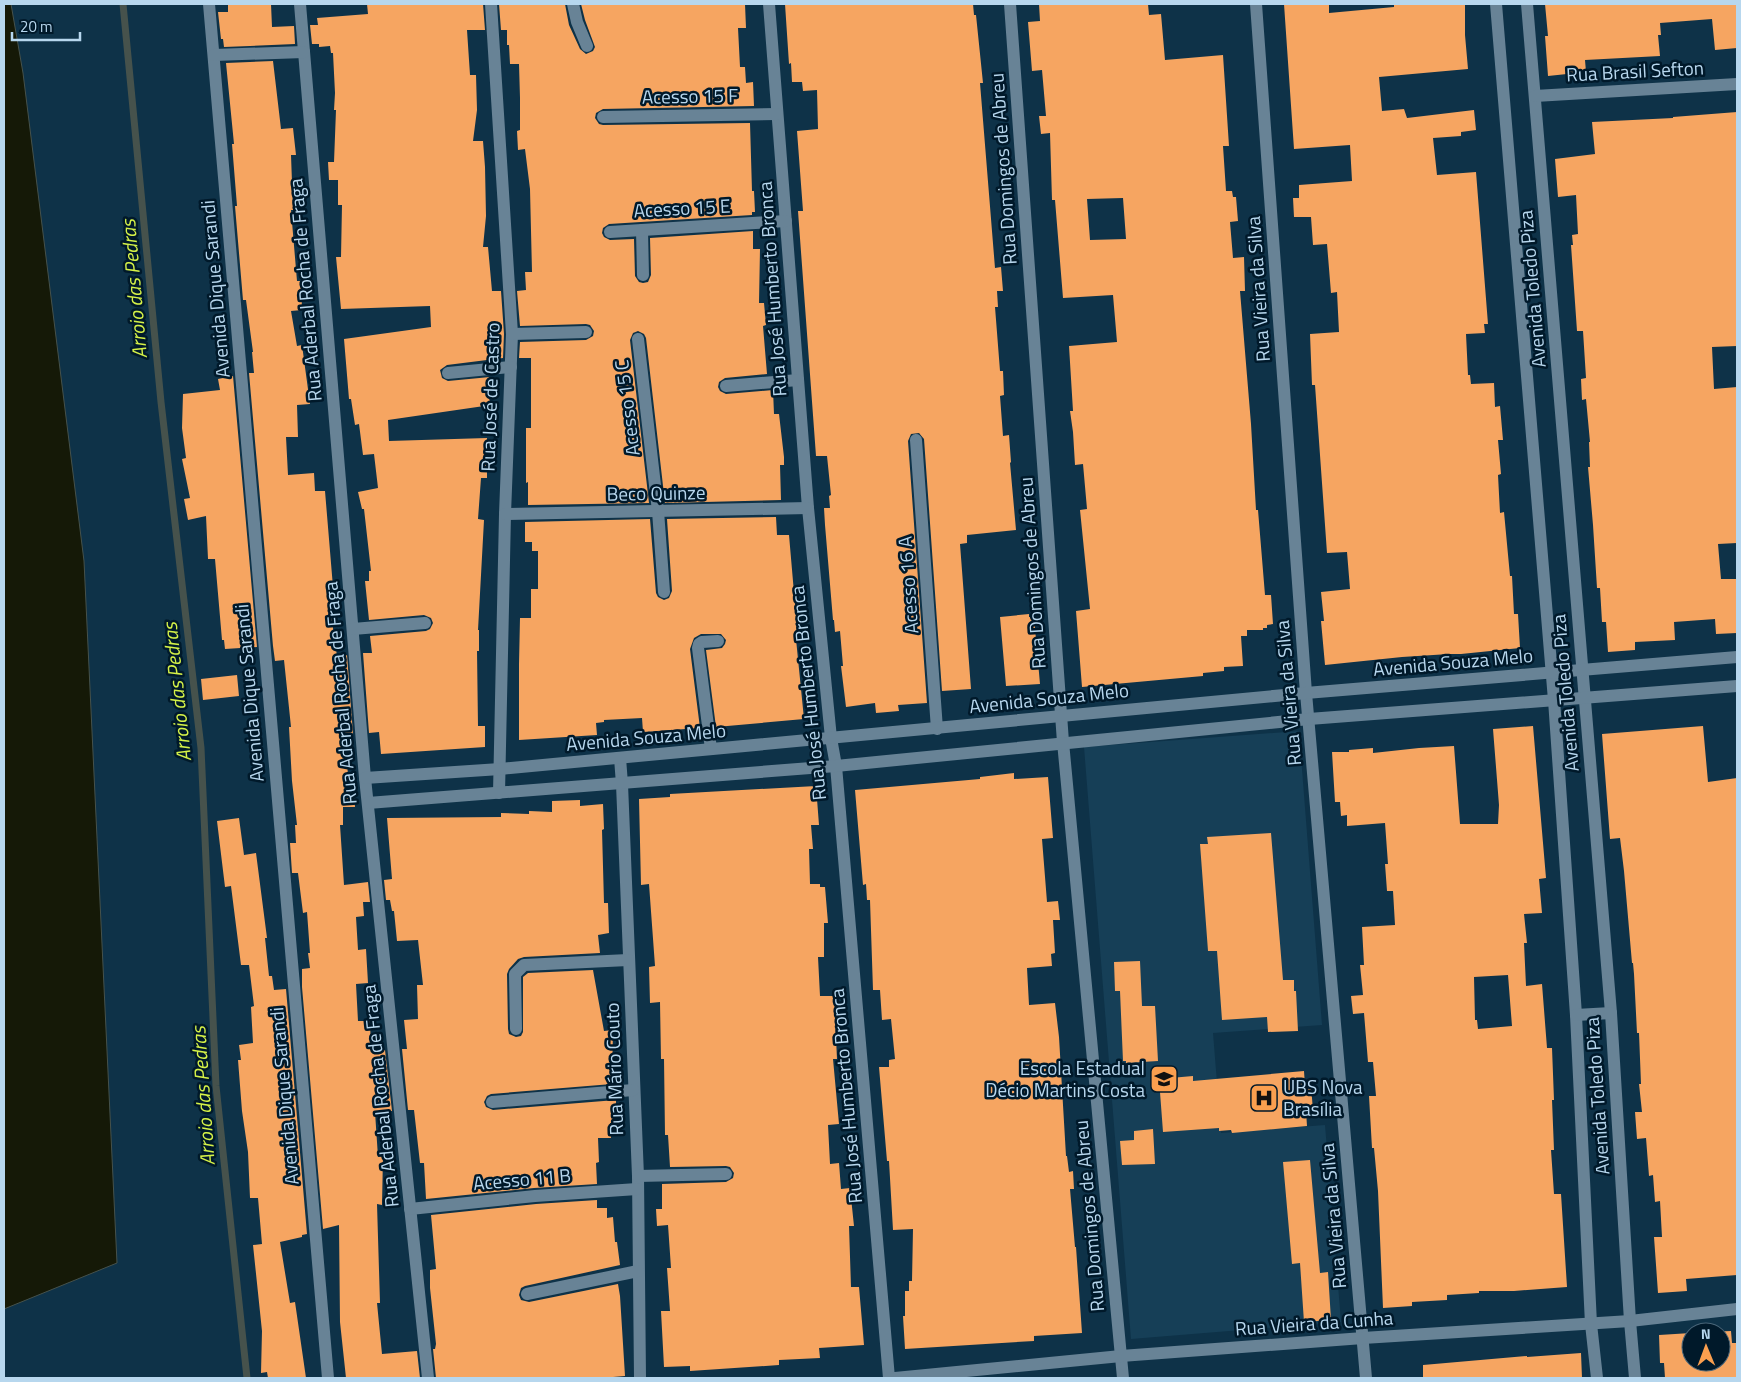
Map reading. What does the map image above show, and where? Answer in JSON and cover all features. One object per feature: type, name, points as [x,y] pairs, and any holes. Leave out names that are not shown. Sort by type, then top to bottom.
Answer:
[{"type":"street","name":"Avenida Dique Sarandi","points":[[208,4],[214,55],[328,1378]]},
{"type":"street","name":"Rua Aderbal Rocha de Fraga","points":[[300,4],[368,803],[428,1378]]},
{"type":"street","name":"Rua José de Castro","points":[[491,4],[512,334],[504,514],[499,793]]},
{"type":"street","points":[[573,4],[577,22],[587,46]]},
{"type":"street","name":"Rua José Humberto Bronca","points":[[769,4],[808,508],[831,738],[836,766],[889,1378]]},
{"type":"street","name":"Rua Domingos de Abreu","points":[[1010,4],[1063,742],[1123,1378]]},
{"type":"street","name":"Rua Vieira da Silva","points":[[1256,4],[1306,693],[1366,1378]]},
{"type":"street","name":"Avenida Toledo Piza","points":[[1496,4],[1554,700],[1576,1014],[1591,1324],[1597,1378]]},
{"type":"street","name":"Avenida Toledo Piza","points":[[1527,4],[1610,1013],[1635,1378]]},
{"type":"street","points":[[214,55],[304,52]]},
{"type":"street","name":"Rua Brasil Sefton","points":[[1535,96],[1737,84]]},
{"type":"street","name":"Acesso 15 F","points":[[603,116],[777,114]]},
{"type":"street","name":"Acesso 15 E","points":[[610,232],[786,221]]},
{"type":"street","points":[[642,230],[643,275]]},
{"type":"street","points":[[512,334],[586,332]]},
{"type":"street","name":"Acesso 15 C","points":[[638,339],[658,511],[664,592]]},
{"type":"street","points":[[448,373],[511,367]]},
{"type":"street","points":[[726,386],[798,380]]},
{"type":"street","name":"Acesso 16 A","points":[[916,440],[937,729]]},
{"type":"street","name":"Beco Quinze","points":[[504,514],[808,508]]},
{"type":"street","points":[[353,629],[425,624]]},
{"type":"street","points":[[711,749],[698,648],[702,642],[718,641]]},
{"type":"street","name":"Avenida Souza Melo","points":[[366,778],[500,769],[937,729],[1061,715],[1737,657]]},
{"type":"street","points":[[368,803],[836,766],[1309,719],[1737,686]]},
{"type":"street","name":"Rua Mário Couto","points":[[620,758],[638,1183],[640,1378]]},
{"type":"street","points":[[516,1029],[514,974],[524,965],[628,960]]},
{"type":"street","points":[[1576,1014],[1610,1013]]},
{"type":"street","points":[[492,1102],[633,1090]]},
{"type":"street","name":"Acesso 11 B","points":[[410,1209],[726,1174]]},
{"type":"street","points":[[527,1294],[638,1271]]},
{"type":"street","name":"Rua Vieira da Cunha","points":[[894,1378],[1121,1356],[1363,1338],[1591,1324],[1737,1309]]},
{"type":"shaded area","points":[[4,4],[11,4],[23,73],[84,561],[117,1263],[4,1309]]},
{"type":"shaded area","name":"Escola Estadual Décio Martins Costa","points":[[1299,731],[1322,1025],[1213,1033],[1221,1133],[1325,1125],[1341,1322],[1131,1339],[1084,747]]},
{"type":"building","points":[[228,4],[271,4],[272,27],[294,26],[295,44],[224,47],[223,39],[221,39],[218,12],[228,12]]},
{"type":"building","points":[[367,4],[483,4],[485,30],[467,30],[470,75],[476,75],[477,110],[473,141],[483,141],[486,216],[483,247],[488,247],[492,291],[501,291],[504,334],[503,358],[447,365],[440,370],[442,378],[448,381],[490,377],[493,398],[489,398],[491,405],[388,420],[389,441],[487,438],[487,478],[481,478],[478,519],[484,520],[478,630],[479,651],[477,651],[478,726],[485,726],[485,747],[381,754],[379,732],[369,733],[363,653],[372,653],[370,636],[426,631],[430,629],[433,623],[431,618],[424,615],[369,620],[365,581],[369,581],[369,571],[371,571],[364,509],[362,509],[358,492],[378,488],[374,454],[363,455],[359,424],[355,425],[351,399],[349,399],[344,339],[431,327],[430,306],[341,309],[336,257],[341,257],[342,205],[338,205],[338,180],[329,180],[328,162],[334,162],[336,110],[334,110],[333,53],[331,53],[330,46],[319,47],[319,44],[312,44],[310,25],[318,25],[317,18],[368,14]]},
{"type":"building","points":[[499,4],[565,4],[569,25],[580,49],[586,54],[593,51],[595,47],[581,4],[745,4],[746,28],[738,28],[740,67],[745,67],[746,83],[753,82],[754,106],[603,109],[596,113],[595,118],[599,124],[603,125],[750,123],[752,191],[754,191],[755,212],[752,212],[752,215],[609,224],[603,228],[602,233],[604,237],[610,240],[634,239],[635,276],[639,282],[643,283],[648,282],[651,275],[650,238],[753,231],[753,249],[760,249],[759,303],[764,303],[766,325],[763,326],[767,374],[725,378],[719,382],[718,387],[720,391],[726,394],[773,390],[774,414],[779,414],[784,457],[784,465],[780,465],[781,500],[665,503],[646,338],[644,334],[638,331],[633,333],[630,340],[649,503],[528,505],[526,428],[531,428],[531,358],[519,358],[520,342],[586,340],[593,336],[594,331],[590,325],[586,324],[520,326],[517,291],[526,290],[525,272],[532,272],[530,189],[525,149],[518,150],[517,131],[520,130],[519,64],[510,64],[507,30],[501,30]]},
{"type":"building","points":[[785,4],[973,4],[974,15],[976,15],[983,83],[980,83],[995,268],[1001,267],[1003,291],[997,291],[998,307],[995,307],[1000,371],[1003,371],[1004,395],[1000,396],[1003,436],[1009,435],[1016,530],[967,535],[967,543],[960,544],[971,689],[942,691],[924,439],[919,433],[911,434],[908,441],[927,703],[898,705],[899,711],[876,713],[875,703],[846,707],[841,666],[843,666],[840,631],[835,632],[833,620],[825,525],[824,508],[830,508],[829,496],[831,495],[827,456],[816,456],[798,211],[803,211],[797,131],[818,129],[817,90],[803,91],[802,82],[792,82]]},
{"type":"building","points":[[1039,4],[1148,4],[1149,15],[1161,14],[1165,60],[1223,55],[1229,146],[1223,146],[1226,191],[1232,191],[1233,197],[1236,197],[1238,221],[1230,222],[1233,258],[1244,257],[1245,291],[1240,291],[1256,510],[1258,510],[1265,595],[1271,595],[1273,624],[1267,625],[1267,628],[1263,628],[1263,630],[1247,630],[1247,636],[1241,636],[1243,666],[1224,667],[1224,671],[1203,673],[1203,676],[1082,687],[1076,611],[1090,609],[1080,510],[1087,509],[1083,464],[1075,465],[1070,411],[1073,411],[1069,346],[1117,342],[1113,295],[1063,298],[1055,200],[1052,200],[1050,133],[1041,134],[1039,116],[1046,116],[1042,70],[1032,71],[1028,22],[1040,21]],"holes":[[[1123,198],[1126,239],[1090,240],[1087,199]]]},
{"type":"building","points":[[1284,4],[1329,4],[1329,13],[1394,7],[1394,4],[1465,4],[1468,69],[1379,77],[1382,111],[1404,109],[1407,118],[1474,110],[1476,130],[1461,132],[1461,136],[1433,138],[1437,175],[1476,172],[1488,324],[1484,324],[1485,333],[1466,334],[1468,375],[1470,375],[1471,384],[1494,383],[1495,407],[1500,406],[1503,440],[1498,440],[1501,474],[1498,475],[1500,513],[1504,512],[1510,576],[1512,576],[1514,614],[1518,614],[1520,648],[1325,665],[1321,621],[1324,621],[1321,592],[1350,589],[1347,552],[1327,553],[1315,385],[1312,385],[1310,334],[1339,332],[1337,292],[1331,293],[1327,244],[1313,245],[1311,217],[1294,217],[1293,198],[1299,198],[1299,185],[1352,181],[1350,145],[1294,149]]},
{"type":"building","points":[[1545,4],[1737,4],[1737,48],[1715,50],[1712,19],[1660,23],[1661,35],[1658,35],[1660,56],[1585,60],[1586,72],[1548,76],[1545,36],[1548,36]]},
{"type":"building","points":[[273,61],[281,129],[293,128],[296,155],[291,155],[293,210],[291,210],[297,281],[301,281],[302,310],[291,311],[297,346],[302,345],[310,404],[297,405],[298,437],[286,437],[288,475],[314,473],[315,491],[325,491],[334,599],[329,600],[337,656],[347,655],[353,734],[346,734],[348,779],[353,779],[355,807],[343,807],[343,825],[340,825],[344,885],[368,882],[370,902],[363,902],[364,916],[356,917],[358,950],[366,949],[368,983],[356,984],[358,1021],[370,1021],[371,1051],[385,1050],[392,1111],[375,1112],[378,1157],[383,1156],[382,1205],[377,1204],[380,1303],[377,1303],[382,1354],[417,1351],[420,1378],[346,1378],[340,1322],[339,1225],[323,1229],[302,987],[302,969],[310,968],[307,912],[303,913],[298,873],[292,873],[290,843],[296,843],[295,825],[297,825],[292,781],[289,727],[291,727],[284,660],[275,661],[273,646],[249,373],[254,373],[253,352],[246,300],[243,300],[235,206],[237,206],[232,144],[234,144],[226,63]]},
{"type":"building","points":[[1737,112],[1737,346],[1712,347],[1714,389],[1737,387],[1737,543],[1718,544],[1721,579],[1737,579],[1737,633],[1716,634],[1715,619],[1674,622],[1675,640],[1635,642],[1635,650],[1608,652],[1606,622],[1602,622],[1600,588],[1597,588],[1588,467],[1590,467],[1590,442],[1586,399],[1582,400],[1581,379],[1586,378],[1583,331],[1577,331],[1571,245],[1573,245],[1572,235],[1578,234],[1576,195],[1558,197],[1555,159],[1595,154],[1592,122],[1673,118]]},
{"type":"building","points":[[233,376],[257,647],[225,649],[224,640],[222,640],[215,559],[208,559],[206,516],[188,520],[184,499],[190,498],[182,459],[186,458],[182,428],[183,394],[220,390],[218,379]]},
{"type":"building","points":[[776,517],[777,535],[789,535],[804,719],[716,727],[706,650],[722,648],[726,640],[721,634],[701,634],[694,638],[690,649],[700,728],[643,732],[642,718],[604,720],[604,722],[596,723],[597,735],[519,740],[520,618],[531,618],[531,589],[538,589],[538,551],[532,551],[532,542],[525,542],[525,522],[650,519],[656,593],[658,597],[664,600],[669,598],[672,591],[667,519]]},
{"type":"building","points":[[1029,614],[1029,617],[1034,617],[1040,684],[1006,686],[1000,617]]},
{"type":"building","points":[[237,675],[239,696],[203,700],[201,679]]},
{"type":"building","points":[[1533,726],[1546,878],[1539,879],[1542,913],[1524,914],[1527,943],[1524,943],[1526,986],[1542,984],[1547,1048],[1552,1048],[1554,1150],[1551,1150],[1554,1194],[1561,1194],[1567,1287],[1514,1291],[1479,1291],[1479,1293],[1447,1295],[1447,1300],[1412,1302],[1412,1306],[1383,1308],[1378,1191],[1374,1148],[1372,1148],[1369,1096],[1376,1096],[1373,1062],[1368,1062],[1364,1013],[1353,1014],[1351,996],[1363,995],[1360,965],[1364,965],[1362,927],[1395,925],[1393,891],[1387,891],[1385,864],[1388,864],[1385,823],[1347,826],[1347,815],[1341,816],[1340,802],[1335,802],[1332,752],[1349,752],[1349,750],[1373,748],[1373,753],[1454,746],[1460,824],[1498,824],[1499,805],[1493,729]],"holes":[[[1508,975],[1512,1026],[1478,1029],[1477,1020],[1475,1020],[1474,977]]]},
{"type":"building","points":[[1703,726],[1708,782],[1737,778],[1737,1275],[1686,1279],[1687,1291],[1658,1293],[1654,1237],[1662,1237],[1660,1201],[1655,1202],[1653,1175],[1649,1176],[1646,1138],[1637,1139],[1635,1112],[1642,1112],[1639,1084],[1641,1084],[1639,1033],[1637,1033],[1634,974],[1620,838],[1610,839],[1602,734]]},
{"type":"building","points":[[1014,773],[1014,779],[1048,777],[1053,838],[1042,839],[1047,902],[1058,901],[1060,920],[1053,920],[1055,953],[1051,954],[1052,966],[1027,968],[1029,1005],[1055,1003],[1059,1037],[1066,1156],[1069,1172],[1073,1171],[1074,1189],[1070,1189],[1082,1333],[1034,1336],[1034,1341],[905,1349],[903,1316],[905,1316],[905,1291],[909,1291],[909,1281],[912,1281],[913,1229],[893,1230],[889,1161],[887,1161],[879,1067],[889,1067],[889,1060],[895,1059],[891,1019],[882,1020],[880,990],[873,990],[870,900],[867,900],[866,884],[863,885],[855,790],[980,779],[980,777]]},
{"type":"building","points":[[816,786],[819,825],[811,825],[813,849],[809,849],[810,884],[820,884],[820,887],[825,887],[828,923],[824,923],[824,957],[818,957],[820,996],[834,996],[837,1059],[833,1059],[839,1124],[828,1125],[830,1164],[839,1163],[841,1189],[850,1188],[854,1226],[849,1226],[851,1287],[859,1287],[864,1345],[819,1348],[820,1358],[779,1360],[779,1365],[690,1371],[690,1366],[664,1367],[661,1311],[670,1311],[667,1268],[671,1268],[668,1225],[657,1226],[656,1209],[662,1209],[662,1184],[726,1182],[733,1178],[734,1173],[730,1167],[726,1166],[670,1167],[668,1135],[665,1135],[664,1059],[661,1059],[660,1002],[650,1003],[649,967],[655,966],[649,884],[641,885],[639,799],[670,797],[670,794]]},
{"type":"building","points":[[580,800],[580,806],[603,804],[604,903],[608,903],[609,933],[598,935],[600,953],[524,957],[518,959],[507,974],[508,1029],[509,1034],[516,1037],[521,1036],[523,1032],[523,977],[528,973],[593,970],[604,1031],[613,1030],[612,1084],[491,1094],[487,1096],[484,1102],[486,1107],[493,1110],[616,1100],[616,1123],[610,1123],[611,1138],[598,1138],[599,1162],[596,1163],[597,1184],[534,1188],[426,1199],[424,1163],[420,1163],[414,1110],[408,1110],[402,1049],[407,1049],[404,1020],[418,1019],[417,985],[423,985],[418,940],[397,941],[394,911],[392,911],[390,900],[386,900],[384,880],[392,879],[387,818],[501,817],[501,813],[529,814],[529,811],[552,812],[552,801]]},
{"type":"building","points":[[239,818],[244,855],[256,853],[267,938],[265,938],[269,976],[272,976],[274,990],[286,989],[307,1234],[280,1242],[290,1303],[295,1302],[306,1378],[268,1378],[267,1372],[261,1373],[262,1331],[253,1245],[262,1244],[258,1198],[250,1198],[248,1152],[242,1111],[238,1060],[241,1060],[239,1045],[253,1043],[251,1007],[254,1006],[249,965],[241,965],[231,886],[225,887],[217,821]]},
{"type":"building","points":[[1271,833],[1283,980],[1294,980],[1298,1031],[1268,1032],[1267,1017],[1222,1020],[1217,951],[1208,951],[1200,844],[1208,844],[1207,837]]},
{"type":"building","points":[[1140,961],[1142,1006],[1155,1006],[1158,1061],[1126,1063],[1126,1061],[1123,1061],[1120,991],[1115,991],[1114,962]]},
{"type":"building","name":"UBS Nova Brasília","points":[[1304,1071],[1305,1086],[1311,1085],[1313,1111],[1306,1111],[1307,1126],[1232,1133],[1231,1130],[1219,1131],[1219,1128],[1163,1132],[1159,1079],[1193,1076],[1193,1081]]},
{"type":"building","points":[[1153,1129],[1155,1164],[1122,1165],[1120,1141],[1134,1140],[1134,1131]]},
{"type":"building","points":[[1310,1160],[1320,1273],[1328,1272],[1331,1320],[1304,1322],[1300,1263],[1292,1264],[1283,1162]]},
{"type":"building","points":[[597,1200],[597,1208],[607,1208],[607,1218],[613,1217],[615,1242],[617,1242],[620,1265],[525,1286],[521,1288],[519,1295],[521,1300],[529,1302],[618,1284],[625,1376],[601,1378],[436,1378],[433,1349],[435,1349],[436,1344],[430,1270],[436,1269],[431,1215],[536,1204]]},
{"type":"building","points":[[1731,1331],[1732,1343],[1737,1343],[1737,1378],[1665,1378],[1664,1363],[1660,1363],[1659,1335],[1681,1334],[1681,1372],[1731,1372]]},
{"type":"building","points":[[1581,1353],[1582,1378],[1423,1378],[1423,1365]]},
{"type":"waterway","name":"Arroio das Pedras","points":[[123,4],[161,402],[201,748],[216,1086],[247,1378]]},
{"type":"place","name":"Escola Estadual Décio Martins Costa","points":[[1164,1079]]},
{"type":"place","name":"UBS Nova Brasília","points":[[1264,1098]]}]
